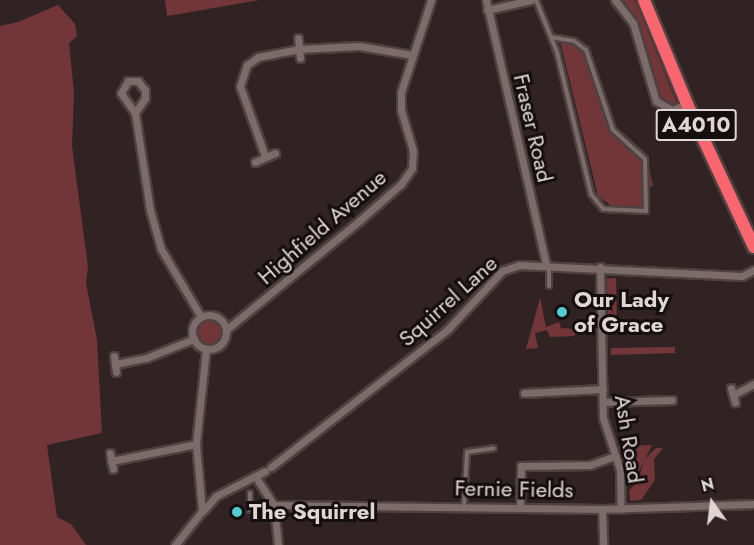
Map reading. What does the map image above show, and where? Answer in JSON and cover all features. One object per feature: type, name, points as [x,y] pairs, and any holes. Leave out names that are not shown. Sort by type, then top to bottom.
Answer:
[{"type":"highway","name":"A4010","points":[[644,0],[687,104],[751,232],[754,247]]},
{"type":"street","name":"Highfield Avenue","points":[[227,329],[401,184],[412,168],[414,151],[401,101],[412,55],[431,0]]},
{"type":"street","name":"Fraser Road","points":[[486,0],[548,265]]},
{"type":"street","points":[[488,10],[533,0]]},
{"type":"street","points":[[615,0],[633,23],[656,101],[672,110],[687,104]]},
{"type":"street","points":[[298,38],[300,58]]},
{"type":"street","points":[[265,156],[242,98],[242,74],[258,57],[299,49],[359,46],[412,55]]},
{"type":"street","points":[[135,113],[145,98],[145,90],[138,81],[128,81],[121,93],[135,113],[150,210],[161,249],[201,317]]},
{"type":"street","points":[[255,162],[275,153]]},
{"type":"street","name":"Squirrel Lane","points":[[175,545],[216,496],[268,469],[447,330],[502,271],[519,265],[548,265],[742,276],[754,270]]},
{"type":"street","name":"Ash Road","points":[[600,267],[603,418],[620,470],[621,509]]},
{"type":"street","points":[[201,317],[220,318],[227,329],[222,344],[206,349]]},
{"type":"street","points":[[201,317],[193,327],[194,339],[206,349]]},
{"type":"street","points":[[115,364],[146,358],[194,339]]},
{"type":"street","points":[[202,511],[196,444],[206,349]]},
{"type":"street","points":[[733,395],[754,384]]},
{"type":"street","points":[[524,393],[603,389]]},
{"type":"street","points":[[603,402],[672,400]]},
{"type":"street","points":[[113,469],[110,457],[196,444]]},
{"type":"street","points":[[520,508],[521,466],[590,465],[615,456]]},
{"type":"street","points":[[255,476],[274,508],[278,545]]},
{"type":"street","name":"Fernie Fields","points":[[274,508],[464,506],[621,509],[754,504]]},
{"type":"street","name":"Ash Road","points":[[602,509],[603,545]]},
{"type":"lane","points":[[533,0],[545,29],[552,37],[591,194],[603,208],[646,211],[645,159],[613,130],[586,50],[574,41],[552,37]]},
{"type":"lane","points":[[548,265],[549,286]]},
{"type":"lane","points":[[464,506],[467,452],[494,448]]},
{"type":"lane","points":[[250,493],[250,510],[274,508]]},
{"type":"shaded area","points":[[165,0],[260,0],[167,16]]},
{"type":"shaded area","points":[[620,0],[635,0],[677,104],[674,106],[667,107],[662,100],[637,17]]},
{"type":"shaded area","points":[[58,5],[75,24],[77,36],[69,43],[74,93],[72,146],[88,267],[86,283],[97,340],[102,433],[47,445],[57,517],[71,524],[86,545],[0,545],[0,26],[18,22]]},
{"type":"shaded area","points":[[573,40],[587,49],[613,128],[646,156],[653,186],[642,188],[645,207],[613,207],[598,196],[560,41]]},
{"type":"shaded area","points":[[607,278],[616,278],[617,322],[608,322]]},
{"type":"shaded area","points":[[540,298],[546,327],[559,322],[561,328],[575,329],[578,321],[583,323],[574,336],[550,337],[547,330],[535,333],[538,348],[526,349]]},
{"type":"shaded area","points":[[211,317],[221,321],[225,331],[221,341],[211,345],[201,341],[197,331],[201,321]]},
{"type":"shaded area","points":[[675,347],[675,353],[611,355],[611,348]]},
{"type":"shaded area","points":[[652,445],[634,481],[629,486],[618,446]]},
{"type":"shaded area","points":[[656,448],[663,448],[654,459],[655,480],[641,500],[630,501],[629,491],[638,480],[644,460]]},
{"type":"place","name":"Our Lady of Grace","points":[[562,312]]},
{"type":"place","name":"The Squirrel","points":[[237,512]]}]
